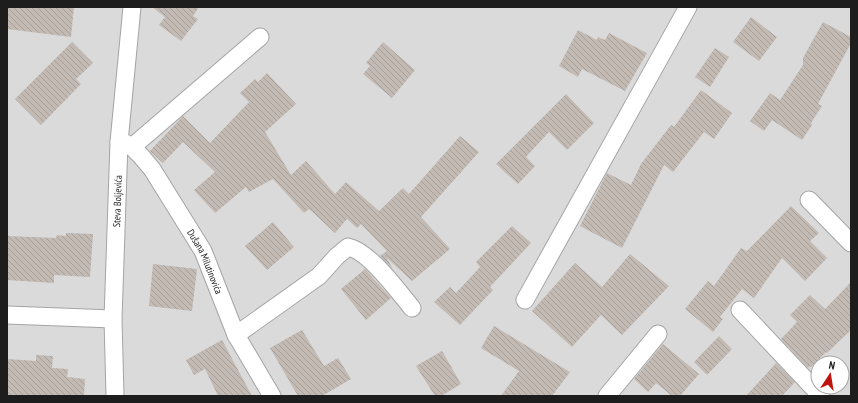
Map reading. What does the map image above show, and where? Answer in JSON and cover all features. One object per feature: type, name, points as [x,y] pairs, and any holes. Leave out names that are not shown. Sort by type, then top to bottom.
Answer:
[{"type":"street","name":"Steva Boljevića","points":[[116,396],[113,319],[126,144],[132,7]]},
{"type":"street","points":[[525,300],[688,7]]},
{"type":"street","points":[[126,144],[260,37]]},
{"type":"street","name":"Dušana Milutinovića","points":[[126,144],[138,151],[152,169],[203,250],[236,336],[272,396]]},
{"type":"street","points":[[809,200],[851,243]]},
{"type":"street","points":[[236,336],[319,276],[337,256],[348,247],[356,249],[368,257],[412,308]]},
{"type":"street","points":[[740,310],[821,396]]},
{"type":"street","points":[[7,315],[113,319]]},
{"type":"street","points":[[607,396],[658,334]]},
{"type":"shaded area","points":[[7,7],[851,7],[851,396],[7,396]]},
{"type":"building","points":[[7,7],[74,7],[71,37],[7,29]]},
{"type":"building","points":[[152,7],[199,7],[193,16],[198,19],[181,41],[159,25],[165,17]]},
{"type":"building","points":[[751,17],[777,37],[759,61],[733,42]]},
{"type":"building","points":[[823,22],[851,37],[851,43],[818,104],[822,106],[811,123],[812,125],[802,140],[772,120],[764,131],[750,121],[770,93],[780,100],[803,65],[803,58]]},
{"type":"building","points":[[578,30],[597,40],[598,37],[605,40],[609,33],[647,53],[625,91],[582,69],[578,77],[559,66]]},
{"type":"building","points":[[72,42],[93,63],[76,79],[81,84],[41,125],[15,99]]},
{"type":"building","points":[[383,42],[415,70],[392,98],[363,74],[370,66],[366,63]]},
{"type":"building","points":[[715,48],[729,57],[710,87],[695,77]]},
{"type":"building","points":[[267,73],[296,104],[265,132],[291,175],[306,161],[335,194],[346,182],[379,211],[403,188],[409,194],[460,136],[479,152],[421,217],[450,249],[412,281],[386,257],[393,269],[380,256],[387,251],[361,224],[357,228],[347,219],[335,233],[309,209],[304,213],[273,179],[249,192],[246,187],[215,213],[194,190],[215,172],[183,142],[163,163],[150,151],[183,116],[210,143],[249,102],[240,93],[255,79],[258,82]]},
{"type":"building","points":[[701,90],[732,113],[714,139],[704,132],[673,172],[664,165],[622,248],[580,226],[607,173],[631,185],[641,164],[671,125],[674,127]]},
{"type":"building","points":[[566,94],[594,123],[567,150],[549,132],[526,157],[535,166],[518,184],[496,164]]},
{"type":"building","points":[[791,206],[819,233],[810,241],[827,258],[805,281],[782,258],[754,298],[742,289],[720,317],[723,319],[713,332],[685,309],[708,281],[714,286],[741,248],[747,251]]},
{"type":"building","points":[[273,222],[294,247],[267,270],[245,246]]},
{"type":"building","points":[[512,226],[531,243],[490,287],[493,290],[460,325],[434,302],[450,287],[456,293],[480,267],[476,262]]},
{"type":"building","points":[[66,233],[93,234],[90,277],[54,275],[54,283],[7,280],[7,236],[56,238],[57,235],[66,236]]},
{"type":"building","points":[[630,254],[669,286],[622,335],[601,315],[572,347],[532,311],[575,263],[602,287]]},
{"type":"building","points":[[153,264],[197,269],[192,311],[149,306]]},
{"type":"building","points":[[365,269],[391,298],[366,320],[341,289]]},
{"type":"building","points":[[851,282],[851,330],[827,353],[826,352],[823,355],[810,355],[810,366],[808,368],[781,339],[797,322],[790,315],[810,295],[825,309]]},
{"type":"building","points":[[494,326],[570,372],[552,396],[501,396],[519,371],[481,348]]},
{"type":"building","points":[[302,330],[324,366],[338,358],[351,379],[322,396],[298,396],[270,348]]},
{"type":"building","points":[[719,336],[732,349],[707,375],[694,362]]},
{"type":"building","points":[[222,340],[252,396],[218,396],[205,369],[194,375],[186,360]]},
{"type":"building","points":[[663,344],[699,374],[680,396],[672,396],[656,383],[648,392],[634,379]]},
{"type":"building","points":[[442,351],[461,384],[441,396],[435,396],[416,366]]},
{"type":"building","points":[[36,355],[53,356],[52,368],[68,369],[67,377],[85,379],[84,396],[7,396],[7,359],[36,361]]},
{"type":"building","points":[[776,363],[795,382],[782,396],[746,396]]}]
